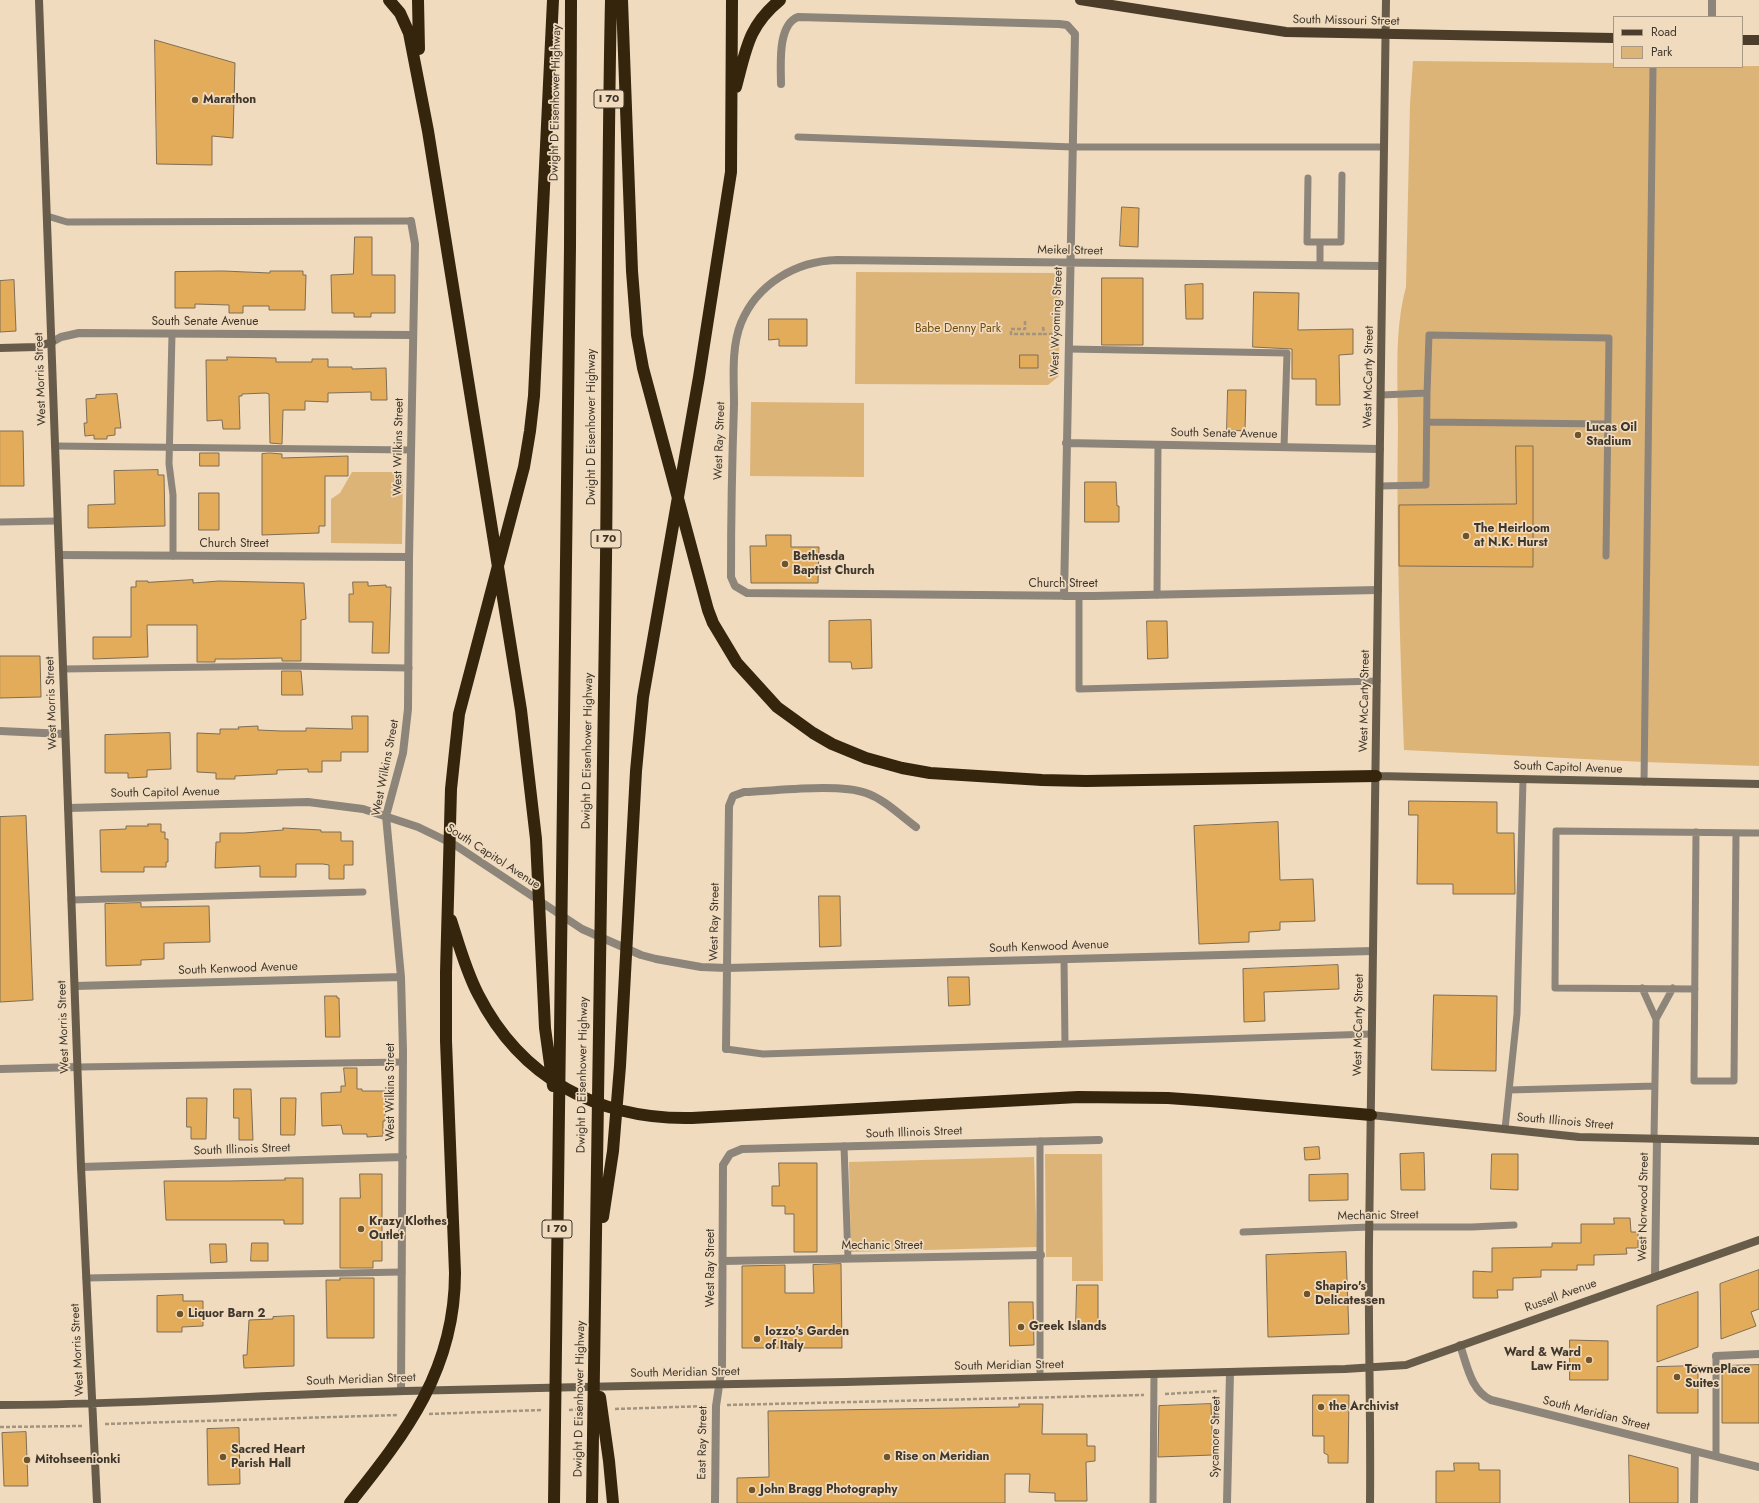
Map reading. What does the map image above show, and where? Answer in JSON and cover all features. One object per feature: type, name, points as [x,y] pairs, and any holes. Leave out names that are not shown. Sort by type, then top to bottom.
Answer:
[{"type":"highway","points":[[389,0],[400,13],[409,33],[421,94],[513,656],[526,747],[536,839],[540,960],[545,1028],[559,1129]]},
{"type":"highway","points":[[418,0],[421,94]]},
{"type":"highway","points":[[350,1503],[376,1471],[408,1427],[422,1402],[440,1362],[451,1318],[455,1273],[446,1041],[446,972],[451,789],[459,714],[524,467],[530,431],[534,396],[553,0]]},
{"type":"highway","name":"Dwight D Eisenhower Highway","points":[[554,1503],[571,0]]},
{"type":"highway","name":"Dwight D Eisenhower Highway","points":[[592,1503],[597,1254],[596,1151],[598,998],[606,557],[607,198],[611,0]]},
{"type":"highway","points":[[622,0],[628,198],[637,335],[643,368],[708,610],[713,623],[737,664],[777,707],[813,733],[832,744],[887,765],[930,772],[1057,781],[1376,776]]},
{"type":"highway","points":[[597,1254],[613,1151],[620,1066],[636,771],[643,697],[727,211],[732,172],[732,0]]},
{"type":"highway","points":[[731,106],[750,36],[762,16],[780,0]]},
{"type":"highway","points":[[448,913],[478,994],[499,1028],[513,1045],[531,1063],[565,1089],[592,1102],[631,1114],[662,1118],[692,1118],[987,1103],[1045,1098],[1125,1097],[1271,1105],[1370,1115]]},
{"type":"highway","points":[[595,1362],[609,1461],[613,1503]]},
{"type":"main road","name":"West Morris Street","points":[[39,0],[81,1166],[97,1503]]},
{"type":"main road","name":"South Missouri Street","points":[[1080,0],[1286,32],[1613,38]]},
{"type":"main road","name":"West McCarty Street","points":[[1370,1503],[1370,1367],[1368,1337],[1370,1115],[1386,0]]},
{"type":"main road","points":[[1743,40],[1759,40]]},
{"type":"main road","name":"South Senate Avenue","points":[[0,348],[36,347],[52,342]]},
{"type":"main road","name":"South Capitol Avenue","points":[[1376,776],[1759,784]]},
{"type":"main road","name":"South Illinois Street","points":[[1370,1115],[1579,1137],[1656,1140],[1759,1141]]},
{"type":"main road","name":"Russell Avenue","points":[[1370,1367],[1406,1365],[1759,1240]]},
{"type":"main road","name":"South Meridian Street","points":[[0,1405],[93,1404],[199,1400],[250,1396],[401,1391],[1040,1377],[1370,1367]]},
{"type":"street","points":[[1712,0],[1712,16]]},
{"type":"street","name":"West Wyoming Street","points":[[781,84],[782,39],[789,23],[798,18],[1054,23],[1069,26],[1075,34],[1064,596]]},
{"type":"street","name":"West Wilkins Street","points":[[401,1391],[403,1157],[402,977],[386,816],[404,746],[408,709],[409,557],[415,244],[411,221]]},
{"type":"street","name":"Meikel Street","points":[[764,289],[794,269],[808,264],[830,260],[1382,266]]},
{"type":"street","name":"West Ray Street","points":[[747,593],[735,586],[731,577],[735,360],[737,336],[742,322],[758,295],[764,289]]},
{"type":"street","name":"South Senate Avenue","points":[[52,342],[60,337],[78,334],[413,335]]},
{"type":"street","name":"South Senate Avenue","points":[[1066,443],[1380,449]]},
{"type":"street","name":"Church Street","points":[[58,555],[409,557]]},
{"type":"street","name":"Church Street","points":[[747,593],[1080,596],[1378,590]]},
{"type":"street","points":[[0,731],[65,734]]},
{"type":"street","name":"West Ray Street","points":[[726,1049],[729,806],[733,796],[744,792],[838,788],[855,790],[872,795],[916,827]]},
{"type":"street","name":"South Capitol Avenue","points":[[68,808],[308,802],[343,805],[386,816],[418,827],[455,845],[582,929],[641,955],[684,964],[726,968]]},
{"type":"street","name":"South Kenwood Avenue","points":[[726,968],[1373,950]]},
{"type":"street","name":"South Kenwood Avenue","points":[[75,986],[402,977]]},
{"type":"street","points":[[0,1069],[78,1067]]},
{"type":"street","name":"South Illinois Street","points":[[730,1154],[742,1149],[1099,1140]]},
{"type":"street","name":"West Norwood Street","points":[[1655,1276],[1656,1140]]},
{"type":"street","name":"West Ray Street","points":[[720,1384],[722,1366],[723,1165],[730,1154]]},
{"type":"street","name":"South Illinois Street","points":[[81,1166],[403,1157]]},
{"type":"street","name":"Mechanic Street","points":[[723,1261],[1041,1255]]},
{"type":"street","name":"South Meridian Street","points":[[1460,1345],[1476,1387],[1481,1394],[1491,1400],[1759,1467]]},
{"type":"street","points":[[1716,1356],[1759,1354]]},
{"type":"street","name":"Sycamore Street","points":[[1227,1503],[1230,1372]]},
{"type":"street","name":"East Ray Street","points":[[714,1503],[716,1406],[720,1384]]},
{"type":"street","points":[[1694,1503],[1695,1451]]},
{"type":"lane","points":[[1644,782],[1654,68]]},
{"type":"lane","points":[[798,137],[1073,147],[1384,147]]},
{"type":"lane","points":[[1308,178],[1307,242],[1342,242],[1342,175]]},
{"type":"lane","points":[[47,216],[67,222],[411,221]]},
{"type":"lane","points":[[1320,242],[1320,265]]},
{"type":"lane","points":[[172,334],[169,464],[173,495],[173,556]]},
{"type":"lane","points":[[1380,486],[1426,485],[1429,335],[1610,338],[1606,556]]},
{"type":"lane","points":[[1068,349],[1287,353],[1284,447]]},
{"type":"lane","points":[[1381,395],[1427,394]]},
{"type":"lane","points":[[1427,422],[1608,424]]},
{"type":"lane","points":[[1157,595],[1158,445]]},
{"type":"lane","points":[[55,446],[170,446],[411,450]]},
{"type":"lane","points":[[0,522],[57,521]]},
{"type":"lane","points":[[1080,596],[1079,689],[1377,681]]},
{"type":"lane","points":[[63,669],[278,666],[409,668]]},
{"type":"lane","points":[[1505,1129],[1517,1014],[1523,779]]},
{"type":"lane","points":[[1695,989],[1555,988],[1556,831],[1759,833]]},
{"type":"lane","points":[[1696,832],[1694,1081],[1734,1081],[1736,833]]},
{"type":"lane","points":[[71,900],[363,892]]},
{"type":"lane","points":[[1064,959],[1065,1044]]},
{"type":"lane","points":[[1642,988],[1656,1019]]},
{"type":"lane","points":[[1656,1019],[1673,988]]},
{"type":"lane","name":"West Norwood Street","points":[[1656,1019],[1656,1140]]},
{"type":"lane","points":[[726,1049],[763,1054],[1372,1034]]},
{"type":"lane","points":[[78,1067],[403,1062]]},
{"type":"lane","points":[[1509,1090],[1655,1086]]},
{"type":"lane","points":[[1040,1141],[1040,1377]]},
{"type":"lane","points":[[844,1146],[848,1258]]},
{"type":"lane","name":"Mechanic Street","points":[[1243,1232],[1369,1227],[1472,1227],[1514,1225]]},
{"type":"lane","points":[[86,1278],[402,1272]]},
{"type":"lane","points":[[1716,1356],[1716,1456]]},
{"type":"lane","points":[[1153,1503],[1154,1374]]},
{"type":"path","points":[[1025,321],[1025,329],[1011,329],[1011,334],[1069,334]]},
{"type":"path","points":[[1044,327],[1044,334]]},
{"type":"path","points":[[727,1405],[1222,1391]]},
{"type":"path","points":[[0,1427],[75,1426]]},
{"type":"green space","name":"Lucas Oil Stadium","points":[[1413,61],[1613,63],[1613,68],[1743,68],[1743,66],[1759,66],[1759,766],[1404,750],[1398,548],[1398,338],[1402,304],[1406,287],[1410,104]]},
{"type":"green space","name":"Babe Denny Park","points":[[856,272],[1060,273],[1059,376],[1048,385],[855,384]]},
{"type":"green space","points":[[751,402],[864,403],[864,477],[750,476]]},
{"type":"green space","points":[[352,472],[403,472],[402,544],[331,543],[331,499],[340,493]]},
{"type":"green space","points":[[1045,1154],[1102,1154],[1103,1281],[1072,1281],[1072,1257],[1046,1257]]},
{"type":"green space","points":[[1034,1157],[1037,1247],[851,1252],[849,1162]]},
{"type":"building","name":"Marathon","points":[[155,40],[235,63],[233,138],[212,136],[212,165],[157,164]]},
{"type":"building","points":[[1122,207],[1139,208],[1138,247],[1120,246]]},
{"type":"building","points":[[355,237],[372,237],[372,275],[395,275],[395,313],[371,313],[371,317],[354,317],[354,313],[332,313],[331,275],[353,274]]},
{"type":"building","points":[[223,271],[270,273],[270,271],[303,271],[303,275],[306,275],[305,310],[269,310],[269,306],[243,306],[243,313],[229,313],[229,305],[195,304],[195,308],[175,308],[175,272]]},
{"type":"building","points":[[1102,278],[1143,278],[1143,345],[1102,345]]},
{"type":"building","points":[[14,280],[16,331],[0,332],[0,281]]},
{"type":"building","points":[[1203,284],[1203,319],[1186,319],[1185,285]]},
{"type":"building","points":[[1254,292],[1299,293],[1298,330],[1353,329],[1353,354],[1339,355],[1340,405],[1316,405],[1316,379],[1292,379],[1292,349],[1253,347]]},
{"type":"building","points":[[769,319],[807,319],[807,346],[779,346],[779,339],[769,340]]},
{"type":"building","points":[[1020,355],[1038,355],[1038,368],[1020,368]]},
{"type":"building","points":[[227,357],[276,358],[276,362],[312,362],[312,359],[328,359],[328,367],[352,367],[352,369],[386,368],[387,400],[371,400],[371,392],[328,393],[328,402],[305,401],[305,410],[283,410],[282,444],[270,443],[269,394],[242,394],[242,396],[239,396],[240,429],[223,429],[222,420],[207,421],[206,360],[227,360]]},
{"type":"building","points":[[1228,390],[1246,390],[1245,431],[1227,430]]},
{"type":"building","points":[[117,394],[121,428],[115,428],[115,435],[107,436],[107,439],[94,439],[94,435],[85,436],[84,423],[87,423],[86,399],[96,398],[96,395]]},
{"type":"building","points":[[0,431],[23,431],[24,486],[0,486]]},
{"type":"building","name":"The Heirloom at N.K. Hurst","points":[[1516,446],[1533,446],[1533,567],[1399,566],[1399,505],[1516,504]]},
{"type":"building","points":[[200,453],[219,453],[219,466],[200,466]]},
{"type":"building","points":[[262,454],[282,454],[282,458],[348,456],[348,476],[325,476],[325,526],[319,526],[319,533],[262,535]]},
{"type":"building","points":[[158,470],[158,475],[164,475],[165,526],[88,528],[88,505],[115,504],[114,471]]},
{"type":"building","points":[[1085,482],[1116,482],[1119,522],[1085,522]]},
{"type":"building","points":[[199,493],[219,493],[219,530],[199,530]]},
{"type":"building","name":"Bethesda Baptist Church","points":[[766,535],[791,535],[791,547],[819,547],[818,583],[751,583],[750,546],[766,546]]},
{"type":"building","points":[[193,580],[193,583],[219,581],[304,583],[306,619],[301,620],[301,661],[282,661],[282,658],[215,659],[215,662],[197,662],[197,625],[147,625],[148,657],[93,659],[93,637],[131,637],[131,587],[136,587],[136,581],[148,582]]},
{"type":"building","points":[[353,582],[368,582],[368,586],[386,585],[386,587],[391,587],[389,653],[372,653],[373,622],[349,622],[349,594],[353,594]]},
{"type":"building","points":[[871,620],[872,668],[852,669],[851,662],[829,662],[829,621]]},
{"type":"building","points":[[1147,621],[1167,621],[1168,658],[1148,659]]},
{"type":"building","points":[[0,656],[40,656],[41,697],[0,698]]},
{"type":"building","points":[[282,671],[301,671],[303,695],[282,695]]},
{"type":"building","points":[[352,716],[368,716],[368,752],[341,752],[341,761],[322,761],[322,772],[308,772],[308,769],[277,770],[277,774],[235,776],[235,779],[216,779],[216,773],[197,772],[197,733],[220,734],[220,729],[239,729],[238,727],[258,726],[258,730],[281,731],[306,731],[306,728],[352,729]]},
{"type":"building","points":[[170,733],[171,769],[147,770],[147,777],[128,778],[128,773],[105,773],[105,735]]},
{"type":"building","points":[[1409,801],[1497,802],[1497,833],[1514,833],[1515,894],[1453,894],[1453,884],[1417,884],[1418,815],[1409,815]]},
{"type":"building","points":[[26,816],[33,1000],[0,1002],[0,817]]},
{"type":"building","points":[[1278,822],[1280,880],[1313,879],[1315,921],[1280,922],[1280,930],[1249,932],[1249,942],[1199,944],[1194,826]]},
{"type":"building","points":[[148,824],[161,824],[161,832],[165,832],[165,839],[168,839],[168,862],[166,862],[166,867],[144,867],[144,872],[101,872],[100,830],[126,829],[126,826],[148,826]]},
{"type":"building","points":[[283,828],[321,830],[321,832],[341,832],[341,841],[353,841],[353,865],[344,865],[344,879],[329,879],[329,865],[323,864],[296,864],[296,877],[260,877],[260,866],[215,868],[216,842],[220,842],[220,833],[283,830]]},
{"type":"building","points":[[819,896],[840,896],[841,946],[820,947]]},
{"type":"building","points":[[141,903],[141,907],[209,906],[210,942],[164,943],[164,959],[141,960],[141,965],[106,966],[105,904]]},
{"type":"building","points":[[1338,965],[1339,989],[1264,992],[1265,1021],[1244,1022],[1243,969]]},
{"type":"building","points":[[948,977],[969,977],[970,1005],[949,1006]]},
{"type":"building","points":[[1434,995],[1497,996],[1496,1071],[1432,1070]]},
{"type":"building","points":[[325,996],[337,996],[337,998],[339,998],[340,1037],[326,1037]]},
{"type":"building","points":[[344,1068],[357,1068],[357,1089],[362,1089],[362,1091],[385,1091],[385,1121],[383,1121],[383,1136],[367,1137],[367,1134],[343,1134],[341,1125],[322,1126],[321,1093],[341,1092],[341,1086],[345,1086]]},
{"type":"building","points":[[234,1089],[251,1089],[253,1140],[239,1140],[239,1118],[234,1118]]},
{"type":"building","points":[[187,1098],[207,1098],[206,1139],[191,1139],[191,1127],[187,1127]]},
{"type":"building","points":[[281,1098],[296,1098],[295,1135],[281,1135]]},
{"type":"building","points":[[1319,1147],[1320,1159],[1305,1160],[1304,1148]]},
{"type":"building","points":[[1424,1153],[1425,1190],[1401,1190],[1400,1154]]},
{"type":"building","points":[[1492,1154],[1518,1154],[1518,1190],[1491,1189]]},
{"type":"building","points":[[779,1163],[817,1163],[817,1252],[794,1252],[794,1214],[785,1214],[785,1206],[772,1206],[772,1186],[779,1186]]},
{"type":"building","name":"Krazy Klothes Outlet","points":[[360,1174],[382,1174],[382,1261],[373,1261],[373,1268],[340,1268],[340,1198],[360,1198]]},
{"type":"building","points":[[1348,1174],[1348,1200],[1309,1201],[1309,1175]]},
{"type":"building","points":[[285,1178],[303,1178],[303,1224],[284,1224],[284,1220],[166,1220],[164,1181],[285,1180]]},
{"type":"building","points":[[1614,1218],[1630,1218],[1631,1232],[1638,1232],[1638,1248],[1626,1248],[1627,1254],[1594,1255],[1594,1265],[1577,1265],[1577,1270],[1541,1270],[1541,1277],[1513,1278],[1513,1290],[1497,1290],[1498,1298],[1473,1298],[1473,1271],[1492,1272],[1492,1248],[1552,1247],[1552,1243],[1581,1243],[1581,1224],[1614,1224]]},
{"type":"building","points":[[252,1243],[268,1243],[268,1261],[251,1261]]},
{"type":"building","points":[[210,1244],[226,1244],[227,1262],[211,1263]]},
{"type":"building","name":"Shapiro's Delicatessen","points":[[1346,1252],[1349,1334],[1268,1337],[1266,1255]]},
{"type":"building","points":[[841,1264],[842,1348],[742,1348],[742,1266],[785,1265],[785,1293],[814,1293],[813,1265]]},
{"type":"building","points":[[1759,1270],[1759,1309],[1751,1312],[1756,1326],[1721,1339],[1720,1284]]},
{"type":"building","points":[[340,1278],[374,1278],[374,1338],[327,1338],[326,1280],[340,1280]]},
{"type":"building","points":[[1077,1285],[1098,1285],[1098,1328],[1076,1328]]},
{"type":"building","points":[[1698,1292],[1698,1347],[1657,1362],[1657,1306]]},
{"type":"building","name":"Liquor Barn 2","points":[[183,1295],[183,1301],[203,1301],[203,1326],[182,1327],[182,1332],[157,1332],[157,1296]]},
{"type":"building","points":[[1009,1302],[1033,1302],[1034,1345],[1010,1346]]},
{"type":"building","points":[[294,1316],[294,1366],[244,1368],[243,1355],[247,1355],[249,1320]]},
{"type":"building","name":"Ward & Ward Law Firm","points":[[1570,1340],[1608,1341],[1608,1380],[1570,1380]]},
{"type":"building","points":[[1759,1365],[1759,1423],[1722,1423],[1722,1366]]},
{"type":"building","points":[[1698,1366],[1698,1413],[1657,1413],[1657,1367]]},
{"type":"building","points":[[1313,1395],[1349,1395],[1348,1463],[1328,1463],[1328,1455],[1324,1453],[1324,1436],[1313,1436]]},
{"type":"building","name":"Rise on Meridian","points":[[1019,1404],[1043,1404],[1042,1434],[1087,1434],[1087,1446],[1095,1446],[1095,1461],[1086,1462],[1087,1501],[1055,1501],[1055,1493],[1029,1492],[1030,1474],[1005,1474],[1005,1503],[737,1503],[737,1478],[769,1477],[768,1411],[1019,1407]]},
{"type":"building","points":[[1211,1404],[1213,1455],[1158,1457],[1159,1406]]},
{"type":"building","name":"Sacred Heart Parish Hall","points":[[239,1428],[240,1484],[208,1485],[207,1429]]},
{"type":"building","points":[[26,1432],[28,1486],[4,1486],[2,1433]]},
{"type":"building","points":[[1629,1455],[1678,1468],[1678,1503],[1630,1503]]},
{"type":"building","points":[[1454,1463],[1479,1463],[1479,1470],[1500,1470],[1500,1503],[1436,1503],[1436,1471],[1454,1471]]},
{"type":"place","name":"Marathon","points":[[195,100]]},
{"type":"place","name":"Lucas Oil Stadium","points":[[1578,435]]},
{"type":"place","name":"The Heirloom at N.K. Hurst","points":[[1466,536]]},
{"type":"place","name":"Bethesda Baptist Church","points":[[785,564]]},
{"type":"place","name":"Krazy Klothes Outlet","points":[[361,1229]]},
{"type":"place","name":"Shapiro's Delicatessen","points":[[1307,1294]]},
{"type":"place","name":"Liquor Barn 2","points":[[180,1314]]},
{"type":"place","name":"Greek Islands","points":[[1021,1327]]},
{"type":"place","name":"Iozzo's Garden of Italy","points":[[757,1339]]},
{"type":"place","name":"Ward & Ward Law Firm","points":[[1589,1360]]},
{"type":"place","name":"TownePlace Suites","points":[[1677,1377]]},
{"type":"place","name":"the Archivist","points":[[1321,1407]]},
{"type":"place","name":"Sacred Heart Parish Hall","points":[[223,1457]]},
{"type":"place","name":"Rise on Meridian","points":[[887,1457]]},
{"type":"place","name":"Mitohseenionki","points":[[27,1460]]},
{"type":"place","name":"John Bragg Photography","points":[[752,1490]]}]
